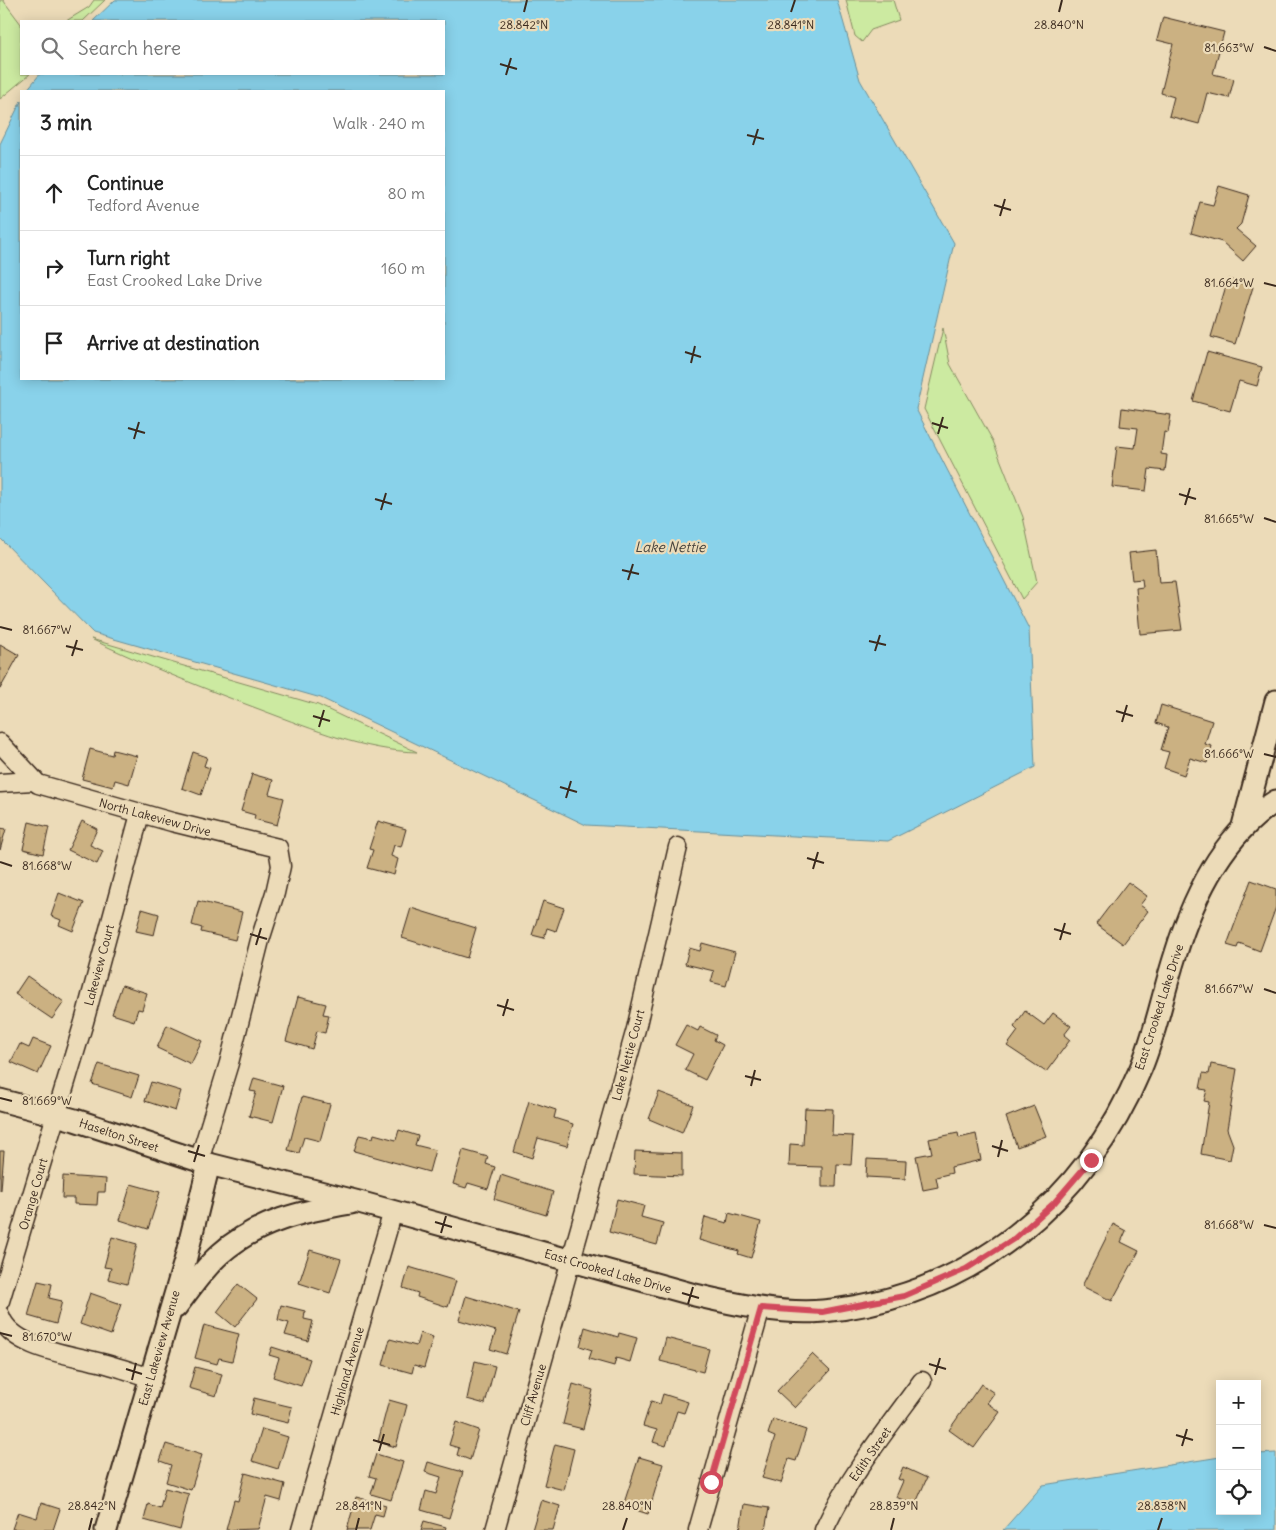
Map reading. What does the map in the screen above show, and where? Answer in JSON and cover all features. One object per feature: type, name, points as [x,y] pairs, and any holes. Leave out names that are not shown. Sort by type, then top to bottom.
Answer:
[{"type":"street","points":[[1243,826],[1276,701]]},
{"type":"street","points":[[0,742],[33,781]]},
{"type":"street","points":[[0,783],[33,781]]},
{"type":"street","name":"North Lakeview Drive","points":[[33,781],[140,814],[278,848]]},
{"type":"street","name":"East Crooked Lake Drive","points":[[204,1162],[393,1211],[695,1295],[761,1308],[822,1312],[904,1296],[966,1269],[1015,1238],[1054,1203],[1091,1160],[1116,1119],[1141,1068],[1151,1041],[1175,955],[1197,898],[1218,859],[1243,826],[1276,801]]},
{"type":"street","name":"Lakeview Court","points":[[56,1115],[84,1022],[140,814]]},
{"type":"street","name":"Lake Nettie Court","points":[[570,1261],[636,1029],[678,847]]},
{"type":"street","name":"East Lakeview Avenue","points":[[106,1530],[168,1317],[228,1064],[260,940],[275,893],[281,866],[278,848]]},
{"type":"street","name":"Haselton Street","points":[[0,1100],[56,1115],[204,1162]]},
{"type":"street","name":"Orange Court","points":[[0,1301],[56,1115]]},
{"type":"street","name":"East Crooked Lake Drive","points":[[168,1317],[208,1265],[242,1237],[263,1225],[289,1216],[359,1202]]},
{"type":"street","name":"Highland Avenue","points":[[301,1530],[393,1211]]},
{"type":"street","name":"Cliff Avenue","points":[[495,1530],[570,1261]]},
{"type":"street","points":[[698,1530],[761,1308]]},
{"type":"street","points":[[0,1315],[9,1330],[25,1341],[53,1352],[95,1361],[150,1378]]},
{"type":"street","name":"Edith Street","points":[[824,1530],[862,1464],[922,1381]]},
{"type":"green space","points":[[0,0],[3,0],[20,23],[20,75],[29,75],[0,99]]},
{"type":"green space","points":[[94,0],[105,0],[84,20],[68,20],[89,7]]},
{"type":"green space","points":[[846,0],[893,0],[899,20],[871,30],[862,42],[855,36]]},
{"type":"green space","points":[[943,328],[950,364],[993,441],[1023,517],[1037,582],[1022,599],[924,409]]},
{"type":"green space","points":[[91,639],[318,705],[417,752],[378,748],[320,732],[198,686]]},
{"type":"water","name":"Lake Nettie","points":[[115,0],[837,0],[860,80],[954,243],[916,409],[1029,629],[1035,767],[888,841],[586,825],[321,698],[93,633],[0,538],[0,144],[20,103],[20,380],[445,380],[445,90],[27,90],[39,75],[445,75],[445,20],[94,20]]},
{"type":"water","points":[[1276,1453],[1276,1530],[1003,1530],[1043,1485],[1216,1458],[1216,1515],[1261,1515],[1261,1454]]},
{"type":"building","points":[[1163,17],[1224,32],[1213,74],[1234,79],[1229,98],[1207,93],[1199,124],[1169,116],[1174,97],[1161,93],[1173,44],[1157,40]]},
{"type":"building","points":[[1219,186],[1249,195],[1241,224],[1236,229],[1256,246],[1243,261],[1222,242],[1191,233],[1200,202],[1213,205]]},
{"type":"building","points":[[1228,279],[1253,287],[1235,344],[1211,337]]},
{"type":"building","points":[[1207,352],[1262,367],[1257,386],[1239,381],[1230,411],[1193,401]]},
{"type":"building","points":[[1122,408],[1171,415],[1168,433],[1164,432],[1161,454],[1167,455],[1165,471],[1149,469],[1146,491],[1112,487],[1117,446],[1135,448],[1138,428],[1120,426]]},
{"type":"building","points":[[1156,550],[1159,583],[1175,582],[1182,630],[1140,634],[1136,588],[1143,587],[1142,579],[1132,580],[1129,553]]},
{"type":"building","points":[[0,644],[19,655],[0,689]]},
{"type":"building","points":[[1161,705],[1212,721],[1205,744],[1212,746],[1207,763],[1190,758],[1184,775],[1164,768],[1169,752],[1161,750],[1168,727],[1156,723]]},
{"type":"building","points":[[90,749],[112,755],[113,750],[137,756],[129,784],[115,780],[113,787],[82,779]]},
{"type":"building","points":[[193,752],[207,757],[204,766],[210,768],[201,795],[182,788]]},
{"type":"building","points":[[252,774],[273,780],[269,794],[284,798],[277,825],[254,819],[255,815],[241,811]]},
{"type":"building","points":[[82,821],[97,829],[90,845],[103,851],[97,864],[68,850]]},
{"type":"building","points":[[378,821],[406,829],[401,847],[394,845],[391,856],[398,859],[394,875],[367,868],[373,850],[369,849]]},
{"type":"building","points":[[29,822],[49,827],[43,854],[23,849]]},
{"type":"building","points":[[0,828],[6,829],[0,850]]},
{"type":"building","points":[[1251,880],[1276,889],[1276,907],[1260,951],[1239,943],[1237,948],[1227,945]]},
{"type":"building","points":[[1128,882],[1147,896],[1140,905],[1148,911],[1123,944],[1096,924]]},
{"type":"building","points":[[59,893],[84,903],[73,931],[59,925],[61,920],[51,916]]},
{"type":"building","points":[[198,901],[242,912],[235,940],[201,932],[202,928],[192,925]]},
{"type":"building","points":[[543,901],[564,908],[556,931],[547,928],[544,938],[532,935]]},
{"type":"building","points":[[411,908],[476,928],[467,958],[402,938]]},
{"type":"building","points":[[142,909],[159,914],[154,935],[136,931]]},
{"type":"building","points":[[702,943],[735,952],[726,986],[711,982],[714,971],[685,964],[689,948],[700,951]]},
{"type":"building","points":[[27,976],[64,1002],[52,1019],[15,994]]},
{"type":"building","points":[[122,985],[147,993],[142,1010],[138,1009],[134,1021],[112,1014]]},
{"type":"building","points":[[298,997],[326,1004],[323,1014],[329,1015],[325,1033],[317,1031],[312,1049],[286,1041]]},
{"type":"building","points":[[1025,1011],[1044,1025],[1053,1013],[1071,1026],[1064,1035],[1070,1040],[1046,1072],[1007,1046],[1018,1031],[1014,1027]]},
{"type":"building","points":[[167,1025],[202,1041],[191,1064],[157,1048]]},
{"type":"building","points":[[686,1025],[698,1031],[700,1027],[716,1035],[714,1040],[723,1045],[705,1080],[685,1070],[693,1054],[675,1045]]},
{"type":"building","points":[[33,1039],[51,1046],[38,1074],[11,1062],[20,1044],[29,1048]]},
{"type":"building","points":[[99,1064],[139,1076],[132,1097],[92,1084]]},
{"type":"building","points":[[1211,1064],[1237,1069],[1227,1129],[1233,1145],[1230,1160],[1201,1154],[1209,1102],[1204,1101],[1207,1090],[1200,1089],[1203,1073],[1209,1074]]},
{"type":"building","points":[[254,1078],[283,1086],[273,1122],[249,1116],[256,1092],[250,1091]]},
{"type":"building","points":[[151,1082],[181,1091],[175,1111],[145,1101]]},
{"type":"building","points":[[659,1092],[693,1105],[682,1133],[649,1119]]},
{"type":"building","points":[[302,1097],[330,1104],[320,1141],[304,1137],[299,1153],[288,1150]]},
{"type":"building","points":[[529,1101],[556,1110],[554,1118],[573,1124],[567,1146],[538,1138],[532,1158],[514,1152]]},
{"type":"building","points":[[1034,1106],[1046,1136],[1017,1147],[1006,1117]]},
{"type":"building","points":[[805,1108],[833,1109],[832,1135],[853,1136],[851,1165],[837,1164],[836,1187],[822,1187],[822,1167],[789,1166],[790,1144],[803,1145]]},
{"type":"building","points":[[399,1130],[418,1136],[415,1145],[435,1150],[429,1172],[354,1151],[359,1135],[373,1138],[374,1134],[396,1140]]},
{"type":"building","points":[[958,1133],[959,1138],[976,1134],[981,1160],[951,1167],[952,1173],[936,1177],[938,1187],[923,1190],[916,1156],[932,1153],[929,1139]]},
{"type":"building","points":[[463,1150],[488,1157],[486,1164],[495,1167],[488,1189],[468,1183],[466,1188],[453,1184]]},
{"type":"building","points":[[0,1151],[4,1151],[1,1190],[0,1190]]},
{"type":"building","points":[[635,1151],[682,1153],[682,1176],[634,1174]]},
{"type":"building","points":[[867,1159],[906,1161],[905,1179],[866,1177]]},
{"type":"building","points":[[501,1175],[553,1192],[546,1215],[494,1199]]},
{"type":"building","points":[[63,1176],[106,1179],[105,1192],[98,1192],[97,1205],[74,1204],[74,1198],[62,1198]]},
{"type":"building","points":[[131,1184],[160,1192],[148,1229],[120,1220]]},
{"type":"building","points":[[617,1199],[644,1206],[641,1217],[663,1223],[657,1245],[609,1232]]},
{"type":"building","points":[[729,1213],[761,1222],[751,1258],[738,1254],[739,1251],[699,1240],[705,1217],[727,1223]]},
{"type":"building","points":[[1113,1224],[1126,1231],[1121,1242],[1139,1251],[1112,1301],[1082,1286]]},
{"type":"building","points":[[112,1237],[137,1244],[127,1284],[108,1279],[111,1268],[104,1267]]},
{"type":"building","points":[[310,1250],[341,1259],[330,1293],[299,1283]]},
{"type":"building","points":[[409,1267],[456,1281],[448,1307],[417,1297],[418,1293],[403,1288]]},
{"type":"building","points":[[38,1281],[52,1284],[49,1298],[62,1301],[56,1324],[28,1316]]},
{"type":"building","points":[[238,1284],[257,1299],[235,1327],[217,1312]]},
{"type":"building","points":[[90,1293],[121,1304],[111,1335],[80,1324]]},
{"type":"building","points":[[466,1296],[519,1312],[506,1354],[490,1349],[496,1331],[459,1320]]},
{"type":"building","points":[[281,1305],[305,1311],[304,1319],[313,1321],[308,1341],[285,1335],[289,1323],[278,1320]]},
{"type":"building","points":[[204,1325],[239,1334],[232,1361],[219,1358],[217,1364],[195,1358]]},
{"type":"building","points":[[585,1327],[618,1337],[619,1333],[637,1338],[630,1362],[616,1358],[614,1366],[589,1359],[592,1350],[580,1346]]},
{"type":"building","points":[[420,1333],[433,1337],[424,1368],[414,1365],[412,1373],[383,1365],[390,1339],[416,1346]]},
{"type":"building","points":[[666,1338],[709,1349],[703,1372],[660,1361]]},
{"type":"building","points":[[272,1347],[310,1359],[301,1386],[273,1377],[279,1358],[269,1355]]},
{"type":"building","points":[[812,1354],[830,1371],[795,1408],[777,1391]]},
{"type":"building","points":[[475,1361],[495,1366],[485,1404],[467,1399]]},
{"type":"building","points":[[195,1367],[222,1374],[216,1396],[189,1388]]},
{"type":"building","points":[[573,1384],[593,1390],[583,1429],[563,1424]]},
{"type":"building","points":[[981,1384],[994,1393],[987,1403],[1000,1412],[974,1448],[949,1430]]},
{"type":"building","points":[[663,1394],[688,1402],[684,1413],[677,1411],[666,1446],[653,1442],[657,1430],[643,1426],[651,1401],[660,1404]]},
{"type":"building","points":[[254,1398],[292,1407],[288,1423],[250,1414]]},
{"type":"building","points":[[389,1400],[407,1405],[396,1447],[378,1442]]},
{"type":"building","points":[[773,1419],[806,1430],[796,1461],[789,1459],[781,1483],[762,1478],[775,1437],[768,1434]]},
{"type":"building","points":[[456,1422],[479,1430],[470,1460],[457,1455],[459,1448],[449,1445]]},
{"type":"building","points":[[262,1429],[288,1437],[278,1469],[252,1461]]},
{"type":"building","points":[[166,1444],[202,1455],[191,1490],[166,1482],[171,1465],[160,1461]]},
{"type":"building","points":[[555,1444],[574,1449],[564,1490],[544,1485]]},
{"type":"building","points":[[376,1454],[403,1462],[391,1500],[371,1494],[376,1478],[369,1476]]},
{"type":"building","points":[[639,1457],[663,1464],[648,1514],[623,1506]]},
{"type":"building","points":[[428,1462],[463,1472],[449,1518],[421,1510],[426,1491],[436,1494],[441,1477],[425,1472]]},
{"type":"building","points":[[903,1467],[927,1478],[915,1505],[896,1497],[903,1481],[898,1479]]},
{"type":"building","points":[[245,1473],[285,1484],[281,1501],[267,1497],[258,1529],[226,1530],[234,1500],[238,1501]]},
{"type":"building","points":[[165,1488],[189,1494],[180,1530],[144,1520],[148,1504],[160,1508]]},
{"type":"building","points":[[356,1497],[386,1505],[383,1516],[375,1514],[370,1530],[347,1530]]},
{"type":"building","points":[[541,1500],[560,1506],[553,1530],[532,1530]]},
{"type":"building","points":[[41,1503],[60,1509],[53,1530],[12,1529],[18,1512],[37,1518]]},
{"type":"building","points":[[744,1504],[769,1508],[765,1530],[740,1530]]},
{"type":"building","points":[[424,1521],[446,1527],[445,1530],[421,1530]]},
{"type":"route","points":[[711,1482],[761,1308],[822,1312],[904,1296],[966,1269],[1015,1238],[1054,1203],[1091,1160]]}]
